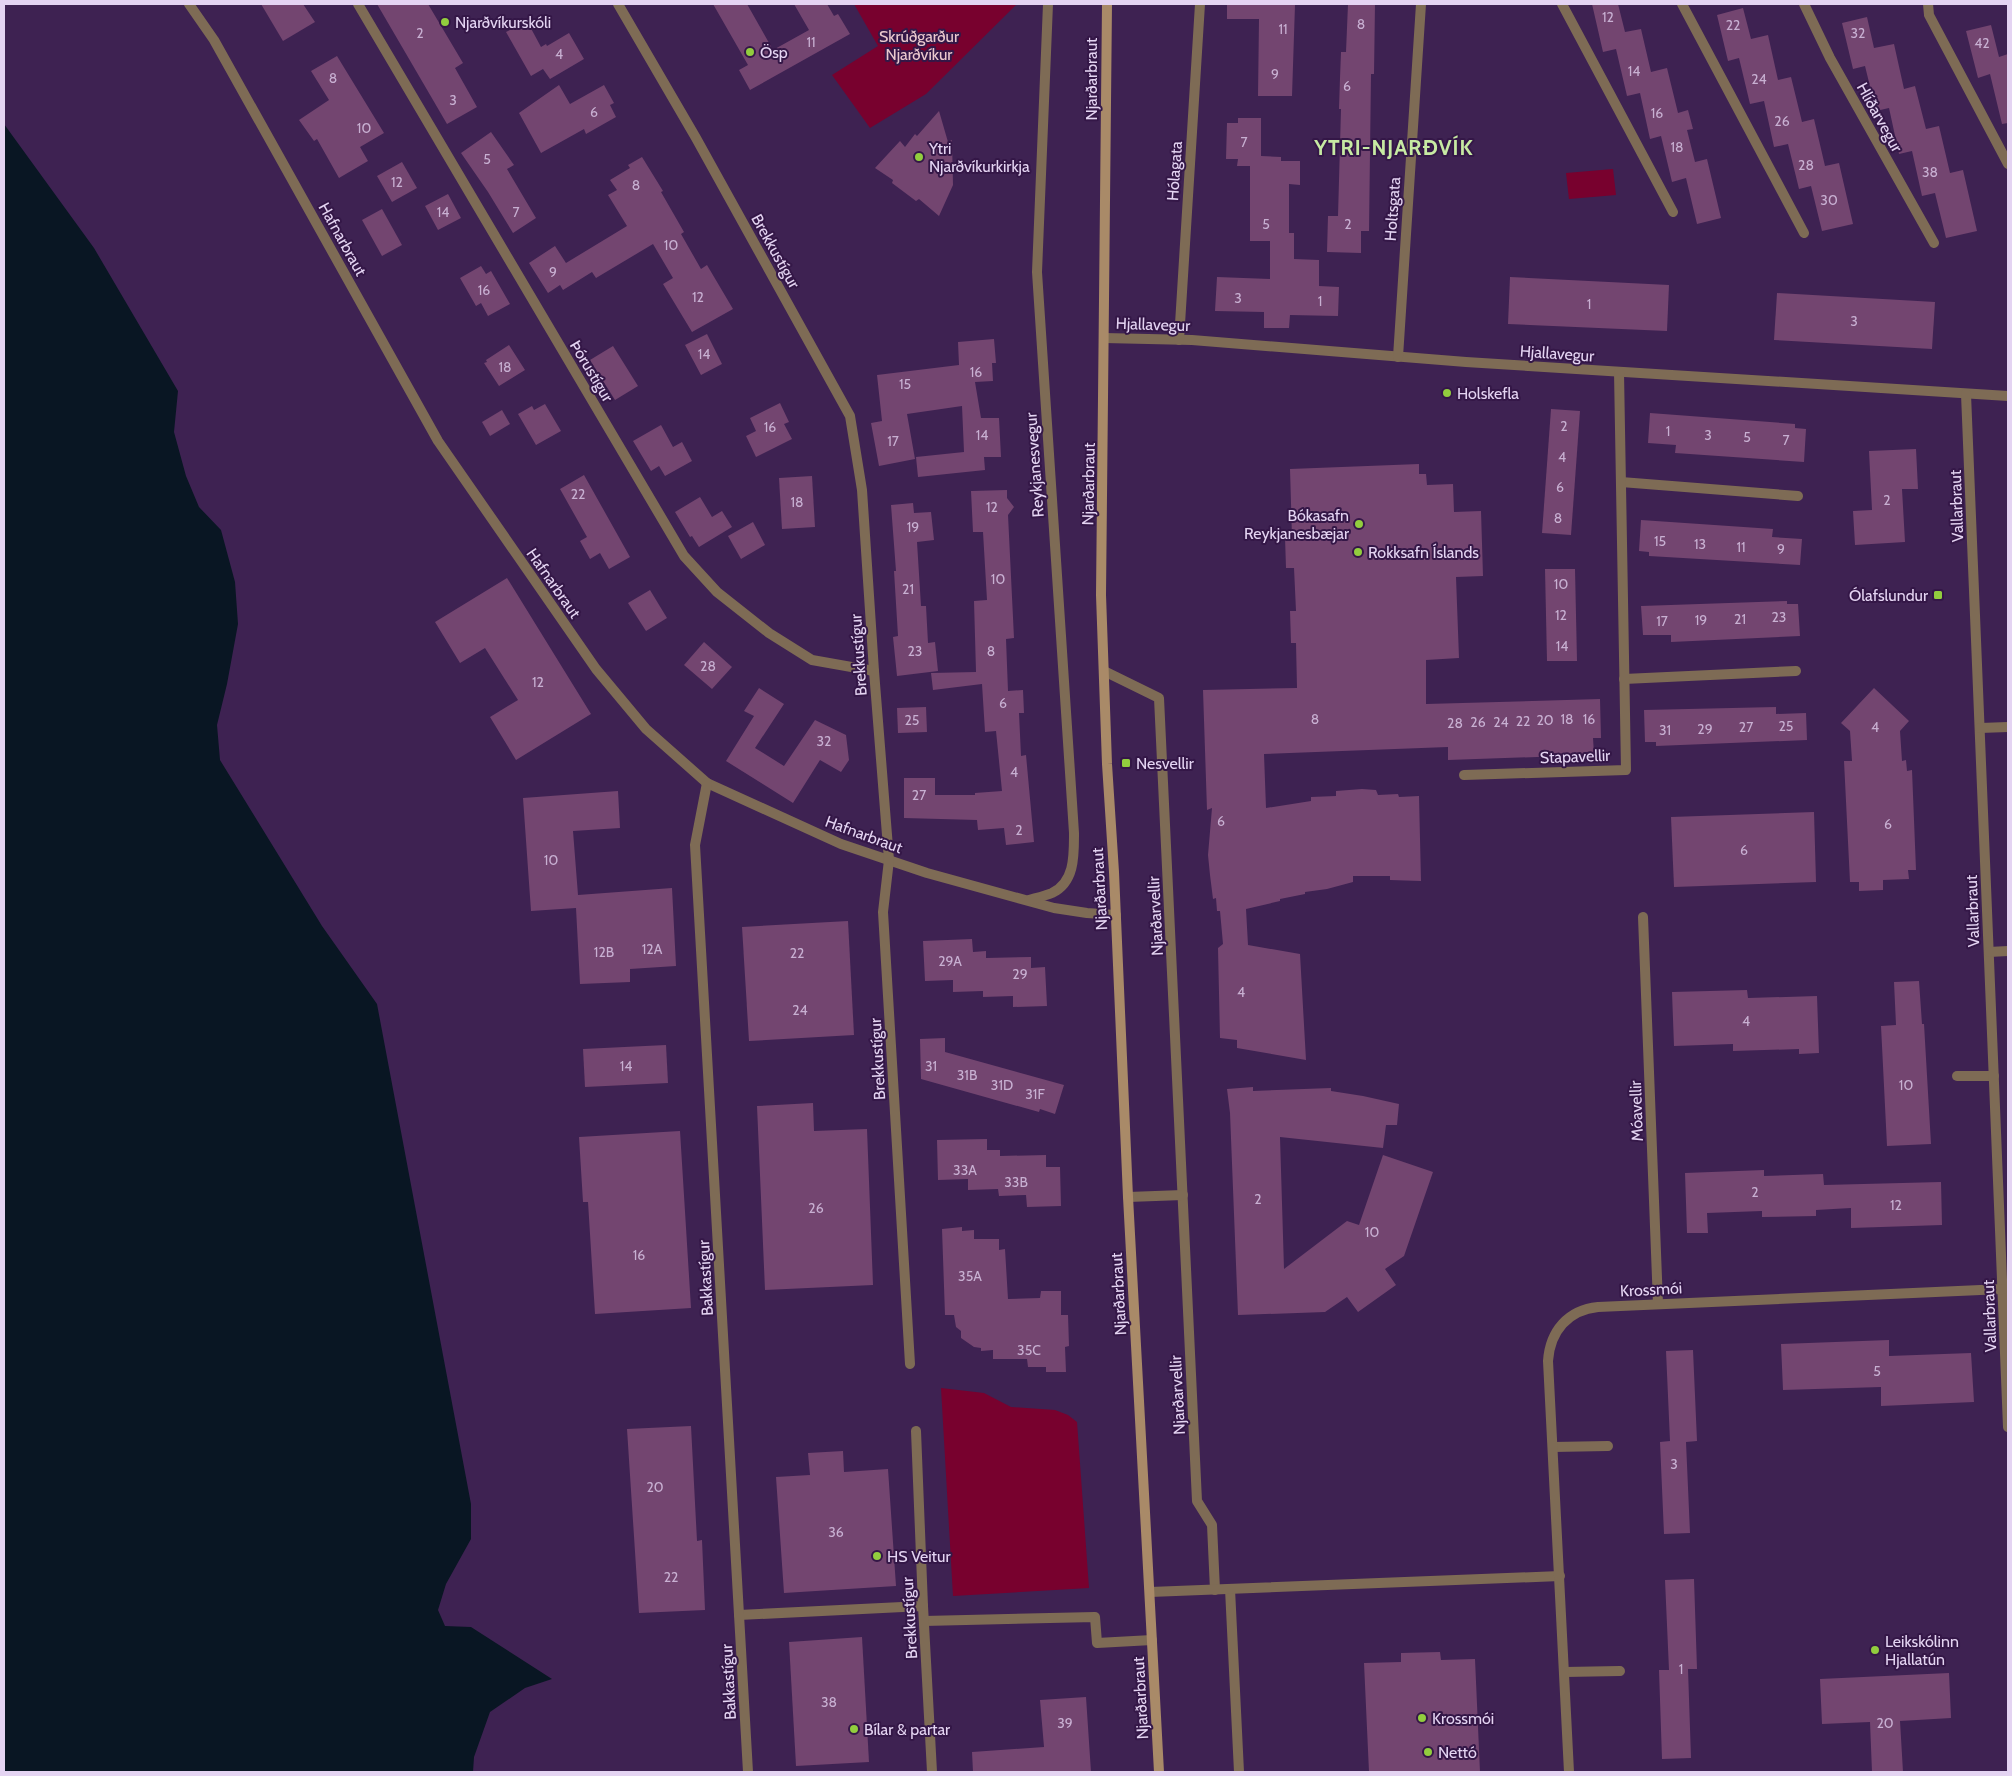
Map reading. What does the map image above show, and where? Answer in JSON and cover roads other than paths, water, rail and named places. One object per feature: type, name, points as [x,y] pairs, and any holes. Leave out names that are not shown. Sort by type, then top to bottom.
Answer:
[{"type":"main road","name":"Njarðarbraut","points":[[1107,4],[1101,595],[1128,1198],[1159,1772]]},
{"type":"street","name":"Hafnarbraut","points":[[189,4],[214,40],[443,448],[596,669],[646,729],[707,783],[841,844],[927,873],[1054,908],[1116,915]]},
{"type":"street","name":"Þórustígur","points":[[358,4],[684,556],[717,592],[768,633],[812,660],[874,671]]},
{"type":"street","name":"Brekkustígur","points":[[618,4],[700,146],[850,416],[862,490],[874,671],[890,860],[883,912],[910,1364]]},
{"type":"street","name":"Reykjanesvegur","points":[[1029,900],[1053,892],[1065,880],[1074,864],[1037,272],[1048,4]]},
{"type":"street","name":"Hólagata","points":[[1179,340],[1200,4]]},
{"type":"street","name":"Holtsgata","points":[[1398,357],[1421,4]]},
{"type":"street","points":[[1562,4],[1673,212]]},
{"type":"street","points":[[1682,4],[1804,233]]},
{"type":"street","name":"Hlíðarvegur","points":[[1804,4],[1830,58],[1934,243]]},
{"type":"street","points":[[1928,4],[1929,15],[2008,164]]},
{"type":"street","name":"Hjallavegur","points":[[1104,338],[1192,340],[1398,357],[2008,396]]},
{"type":"street","name":"Stapavellir","points":[[1464,775],[1626,770],[1619,372]]},
{"type":"street","name":"Vallarbraut","points":[[1966,394],[1994,1076],[2003,1176],[2003,1289],[2008,1427]]},
{"type":"street","points":[[1621,482],[1798,496]]},
{"type":"street","name":"Njarðarvellir","points":[[1104,671],[1160,698],[1197,1501],[1212,1525],[1215,1590]]},
{"type":"street","points":[[1624,679],[1796,671]]},
{"type":"street","points":[[1980,728],[2008,727]]},
{"type":"street","name":"Bakkastígur","points":[[707,783],[695,845],[748,1772]]},
{"type":"street","name":"Móavellir","points":[[1643,917],[1658,1304]]},
{"type":"street","points":[[1989,952],[2008,952]]},
{"type":"street","points":[[1957,1076],[1994,1076]]},
{"type":"street","points":[[1128,1198],[1182,1195]]},
{"type":"street","name":"Krossmói","points":[[1569,1772],[1549,1350],[1551,1341],[1558,1328],[1569,1317],[1588,1308],[2003,1289]]},
{"type":"street","name":"Brekkustígur","points":[[916,1431],[932,1772]]},
{"type":"street","points":[[1553,1447],[1608,1446]]},
{"type":"street","points":[[1150,1592],[1560,1576]]},
{"type":"street","points":[[1230,1589],[1238,1772]]},
{"type":"street","points":[[739,1615],[923,1606]]},
{"type":"street","points":[[924,1620],[1094,1617],[1097,1643],[1152,1640]]},
{"type":"street","points":[[1565,1672],[1620,1671]]},
{"type":"water","points":[[4,124],[94,248],[178,391],[174,432],[186,476],[199,507],[221,530],[235,582],[238,624],[217,725],[220,760],[322,926],[377,1004],[471,1504],[471,1539],[446,1584],[438,1610],[445,1626],[471,1627],[552,1679],[525,1688],[490,1712],[474,1757],[473,1772],[4,1772]]},
{"type":"place","name":"Njarðvíkurskóli","points":[[445,22]]},
{"type":"place","name":"Ösp","points":[[750,52]]},
{"type":"place","name":"Ytri Njarðvíkurkirkja","points":[[919,157]]},
{"type":"place","name":"Holskefla","points":[[1447,393]]},
{"type":"place","name":"Bókasafn Reykjanesbæjar","points":[[1359,524]]},
{"type":"place","name":"Rokksafn Íslands","points":[[1358,552]]},
{"type":"place","name":"Ólafslundur","points":[[1938,595]]},
{"type":"place","name":"Nesvellir","points":[[1126,763]]},
{"type":"place","name":"HS Veitur","points":[[877,1556]]},
{"type":"place","name":"Leikskólinn Hjallatún","points":[[1875,1650]]},
{"type":"place","name":"Krossmói","points":[[1422,1718]]},
{"type":"place","name":"Bílar & partar","points":[[854,1729]]},
{"type":"place","name":"Nettó","points":[[1428,1752]]},
{"type":"district","name":"YTRI-NJARÐVÍK","points":[[1394,148]]},
{"type":"park label","name":"Skrúðgarður Njarðvíkur","points":[[919,45]]}]
